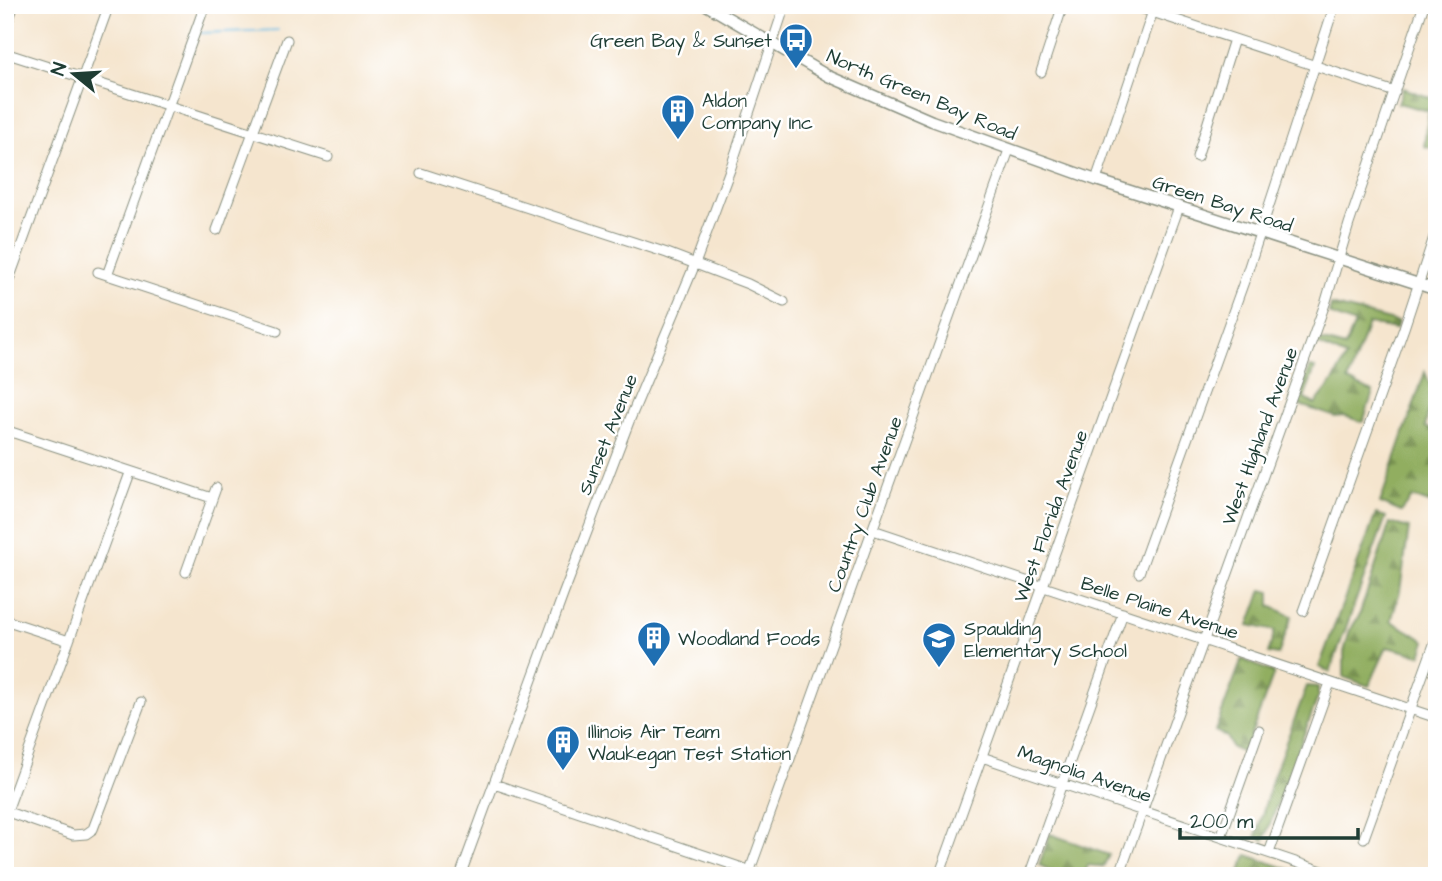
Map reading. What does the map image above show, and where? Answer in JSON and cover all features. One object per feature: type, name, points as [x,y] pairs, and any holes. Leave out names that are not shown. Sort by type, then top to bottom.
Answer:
[{"type":"main road","name":"North Green Bay Road","points":[[706,5],[772,45],[876,98],[1009,150],[1096,180]]},
{"type":"main road","name":"Green Bay Road","points":[[1096,180],[1340,260]]},
{"type":"main road","points":[[1340,260],[1437,290]]},
{"type":"street","points":[[5,29],[14,5]]},
{"type":"street","points":[[7,285],[109,5]]},
{"type":"street","points":[[205,5],[170,104],[102,273],[277,331]]},
{"type":"street","name":"Sunset Avenue","points":[[460,876],[591,522],[695,264],[731,167],[785,5]]},
{"type":"street","points":[[1041,72],[1063,5]]},
{"type":"street","points":[[1131,5],[1154,9],[1234,39],[1395,92]]},
{"type":"street","name":"West Highland Avenue","points":[[1119,876],[1340,260],[1349,224],[1424,5]]},
{"type":"street","points":[[1139,573],[1246,276],[1334,7]]},
{"type":"street","points":[[1096,180],[1154,9]]},
{"type":"street","points":[[1197,157],[1234,39]]},
{"type":"street","points":[[217,230],[287,40]]},
{"type":"street","points":[[5,53],[328,157]]},
{"type":"street","name":"Country Club Avenue","points":[[750,870],[1009,150]]},
{"type":"street","points":[[421,173],[695,264],[748,284],[784,302]]},
{"type":"street","name":"West Florida Avenue","points":[[939,876],[1180,207]]},
{"type":"street","points":[[1303,611],[1437,228]]},
{"type":"street","points":[[5,430],[212,498]]},
{"type":"street","points":[[131,472],[6,811],[73,835],[86,834],[93,829],[141,702]]},
{"type":"street","points":[[186,572],[216,488]]},
{"type":"street","name":"Belle Plaine Avenue","points":[[873,530],[1437,718]]},
{"type":"street","points":[[1029,876],[1123,614]]},
{"type":"street","points":[[5,620],[68,640]]},
{"type":"street","points":[[1364,838],[1437,636]]},
{"type":"street","points":[[1269,853],[1330,683]]},
{"type":"street","points":[[1221,837],[1259,730]]},
{"type":"street","name":"Magnolia Avenue","points":[[982,757],[1337,876]]},
{"type":"street","points":[[494,784],[766,876]]},
{"type":"green space","points":[[1403,88],[1437,100],[1437,149],[1424,146],[1429,111],[1398,103]]},
{"type":"green space","points":[[1331,305],[1398,322],[1396,329],[1368,324],[1348,381],[1373,392],[1363,422],[1344,416],[1336,417],[1297,404],[1310,367],[1315,368],[1304,399],[1315,404],[1334,380],[1346,357],[1315,343],[1316,339],[1345,347],[1355,324],[1329,314]]},
{"type":"green space","points":[[1425,372],[1433,392],[1425,427],[1437,432],[1437,506],[1413,497],[1401,512],[1380,503]]},
{"type":"green space","points":[[1376,514],[1386,517],[1330,672],[1319,667]]},
{"type":"green space","points":[[1390,523],[1409,528],[1400,591],[1391,621],[1426,641],[1421,655],[1387,647],[1369,686],[1344,677],[1344,652]]},
{"type":"green space","points":[[1262,590],[1270,592],[1270,606],[1292,616],[1278,655],[1268,653],[1275,631],[1249,625]]},
{"type":"green space","points":[[1242,659],[1274,673],[1244,753],[1232,748],[1226,736],[1215,731]]},
{"type":"green space","points":[[1307,686],[1318,687],[1318,697],[1264,840],[1256,836],[1273,777]]},
{"type":"green space","points":[[1050,834],[1109,855],[1103,867],[1088,865],[1084,876],[1063,876],[1039,865]]},
{"type":"green space","points":[[1247,855],[1309,876],[1238,876]]},
{"type":"waterway","points":[[200,33],[278,30]]},
{"type":"place","name":"Green Bay & Sunset","points":[[796,70]]},
{"type":"place","name":"Aldon Company Inc","points":[[678,141]]},
{"type":"place","name":"Woodland Foods","points":[[654,668]]},
{"type":"place","name":"Spaulding Elementary School","points":[[939,669]]},
{"type":"place","name":"Illinois Air Team Waukegan Test Station","points":[[563,772]]}]
